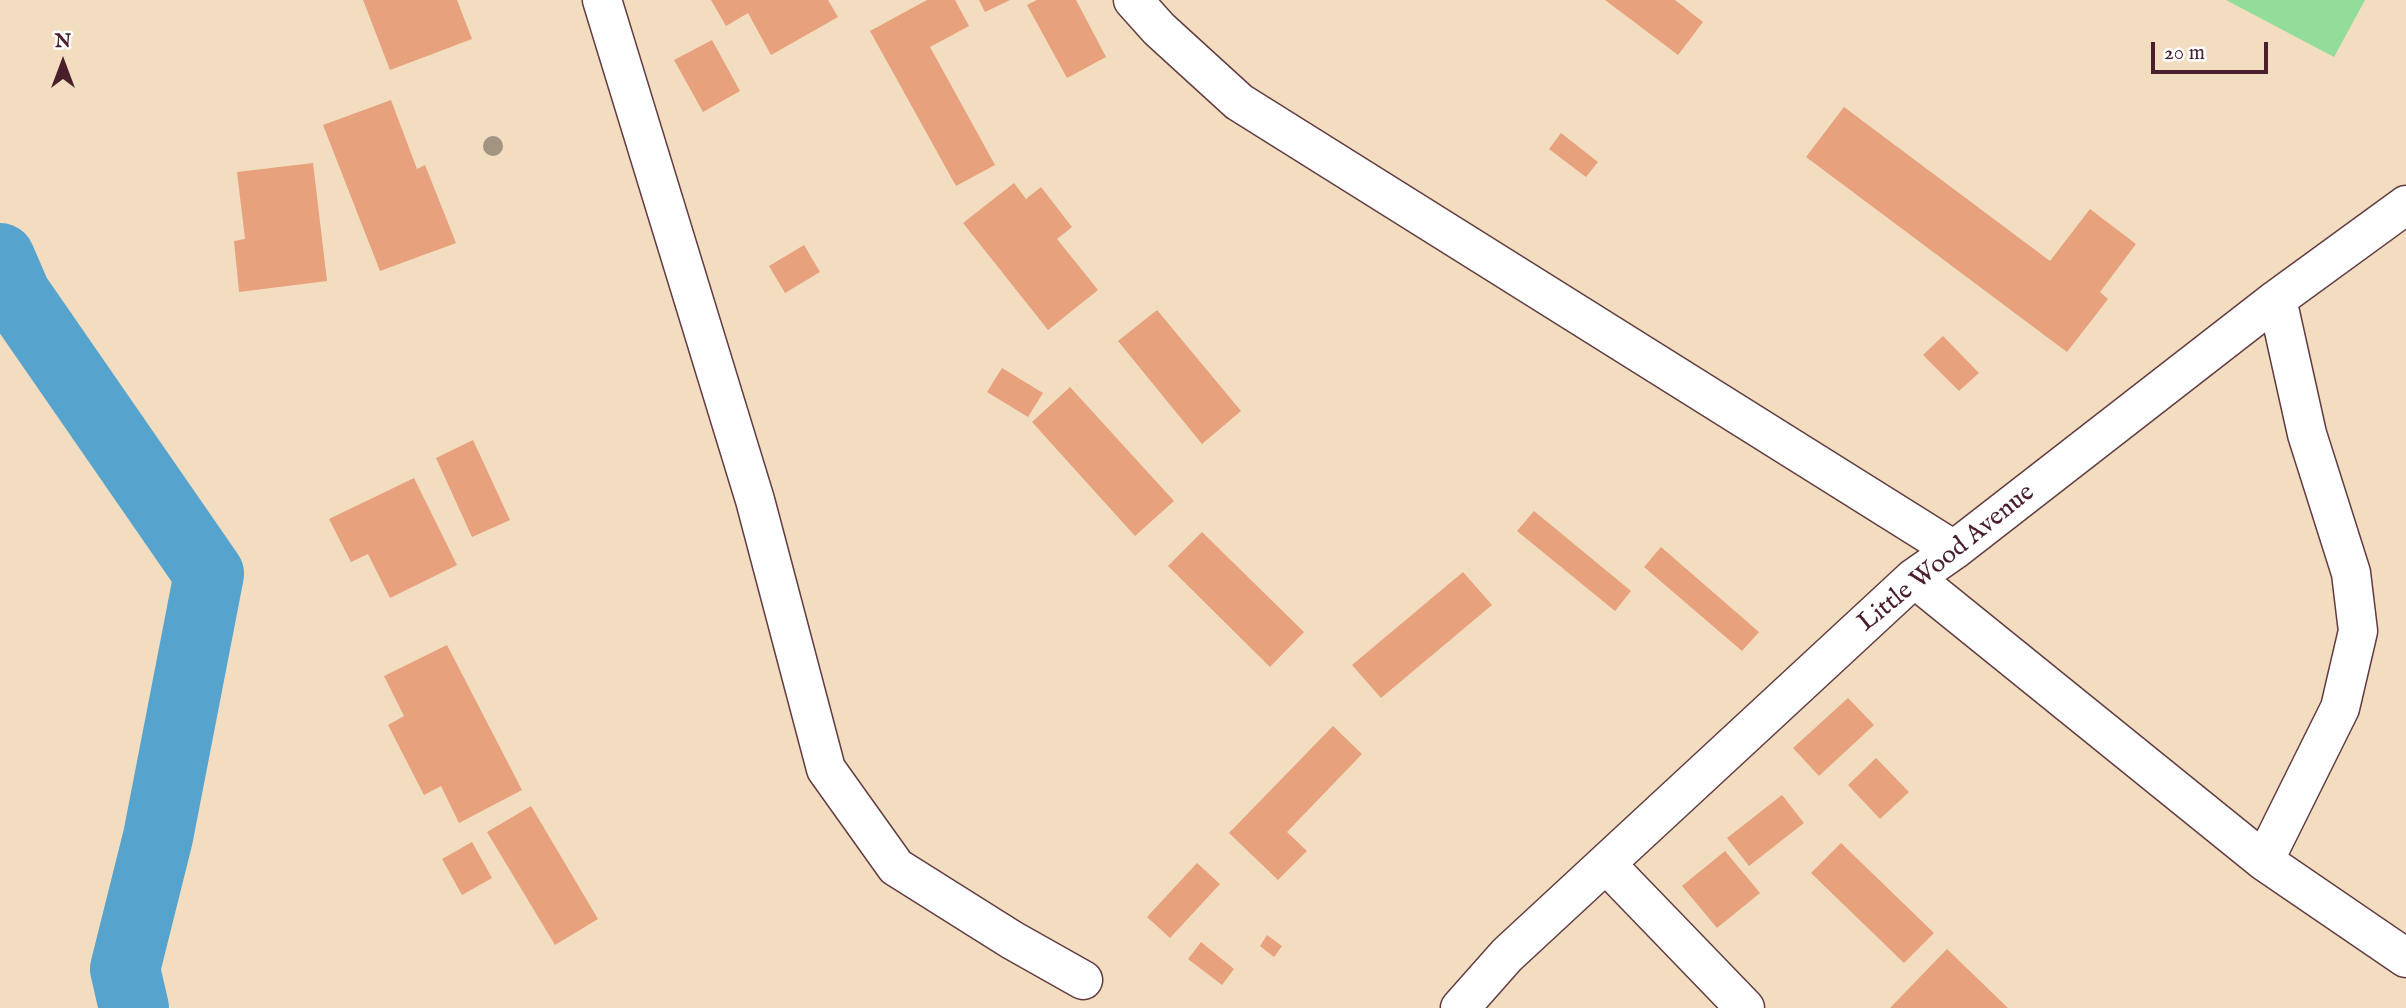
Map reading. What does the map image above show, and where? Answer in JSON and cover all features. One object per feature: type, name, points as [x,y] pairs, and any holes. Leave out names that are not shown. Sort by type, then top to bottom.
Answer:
[{"type":"street","points":[[602,0],[755,500],[826,769],[896,867],[1012,940],[1083,980]]},
{"type":"street","points":[[1133,0],[1158,29],[1239,102],[1954,550]]},
{"type":"street","name":"Little Wood Avenue","points":[[1460,1008],[1507,955],[1914,578],[1954,550],[2277,299],[2406,205]]},
{"type":"street","points":[[2264,861],[2340,708],[2358,631],[2351,573],[2307,434],[2277,299]]},
{"type":"street","points":[[1914,578],[2264,861],[2406,958]]},
{"type":"street","points":[[1606,864],[1745,1008]]},
{"type":"green space","points":[[2226,0],[2365,0],[2334,57]]},
{"type":"building","points":[[363,0],[457,0],[472,39],[390,70]]},
{"type":"building","points":[[711,0],[828,0],[838,17],[771,55],[748,13],[726,26]]},
{"type":"building","points":[[927,0],[955,0],[969,26],[930,47],[995,165],[956,186],[870,31]]},
{"type":"building","points":[[979,0],[1010,0],[985,12]]},
{"type":"building","points":[[1037,0],[1076,0],[1106,57],[1067,78],[1027,5]]},
{"type":"building","points":[[1605,0],[1675,0],[1703,22],[1678,55]]},
{"type":"building","points":[[712,40],[740,91],[703,112],[674,60]]},
{"type":"building","points":[[391,100],[417,169],[425,165],[456,243],[380,271],[323,125]]},
{"type":"building","points":[[1844,107],[2050,261],[2090,209],[2136,244],[2100,292],[2108,299],[2067,352],[1806,157]]},
{"type":"building","points":[[1561,133],[1598,162],[1586,177],[1549,149]]},
{"type":"building","points":[[313,163],[327,281],[239,292],[234,241],[245,239],[237,172]]},
{"type":"building","points":[[1014,183],[1026,199],[1041,187],[1072,227],[1057,239],[1098,290],[1048,330],[963,223]]},
{"type":"building","points":[[804,245],[820,272],[785,293],[769,266]]},
{"type":"building","points":[[1157,310],[1241,411],[1202,444],[1118,341]]},
{"type":"building","points":[[1943,336],[1979,373],[1959,391],[1923,355]]},
{"type":"building","points":[[1002,368],[1043,393],[1028,417],[987,392]]},
{"type":"building","points":[[1070,387],[1174,501],[1135,536],[1032,422]]},
{"type":"building","points":[[473,440],[510,520],[472,537],[436,458]]},
{"type":"building","points":[[414,478],[457,565],[390,598],[368,554],[351,562],[329,519]]},
{"type":"building","points":[[1534,511],[1631,591],[1615,611],[1517,531]]},
{"type":"building","points":[[1202,532],[1304,632],[1270,667],[1168,566]]},
{"type":"building","points":[[1661,547],[1759,632],[1742,651],[1644,567]]},
{"type":"building","points":[[1463,572],[1492,605],[1381,698],[1352,665]]},
{"type":"building","points":[[447,645],[522,790],[459,823],[441,786],[424,795],[388,725],[404,716],[384,676]]},
{"type":"building","points":[[1848,698],[1874,725],[1819,776],[1793,748]]},
{"type":"building","points":[[1333,726],[1362,754],[1287,832],[1307,851],[1278,880],[1229,833]]},
{"type":"building","points":[[1876,758],[1909,792],[1880,819],[1848,785]]},
{"type":"building","points":[[1782,795],[1804,823],[1749,866],[1727,838]]},
{"type":"building","points":[[531,806],[598,919],[555,945],[487,832]]},
{"type":"building","points":[[472,842],[492,878],[462,895],[442,859]]},
{"type":"building","points":[[1841,843],[1934,933],[1904,963],[1811,873]]},
{"type":"building","points":[[1725,851],[1760,893],[1717,928],[1682,886]]},
{"type":"building","points":[[1197,863],[1220,884],[1170,938],[1147,917]]},
{"type":"building","points":[[1267,935],[1282,946],[1274,957],[1260,946]]},
{"type":"building","points":[[1201,942],[1234,969],[1222,985],[1188,959]]},
{"type":"building","points":[[1947,949],[2008,1008],[1890,1008]]},
{"type":"waterway","points":[[0,258],[16,295],[209,574],[158,837],[125,969],[134,1008]]}]
